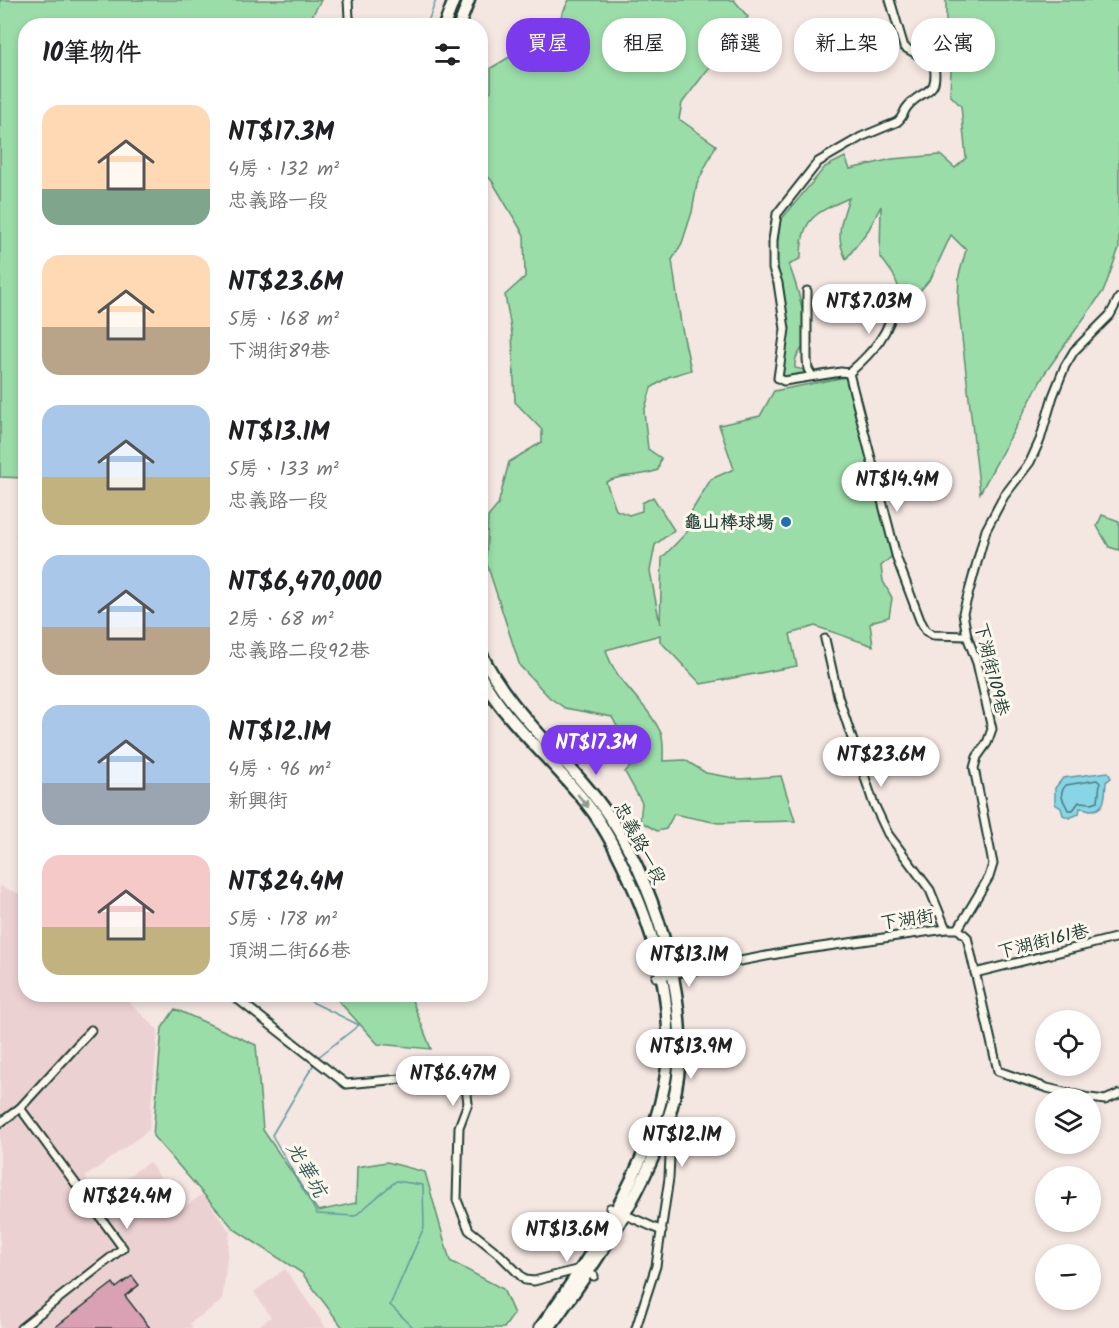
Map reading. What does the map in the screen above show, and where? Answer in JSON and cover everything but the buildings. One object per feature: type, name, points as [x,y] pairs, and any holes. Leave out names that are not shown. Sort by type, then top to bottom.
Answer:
[{"type":"main road","points":[[447,18],[454,0]]},
{"type":"main road","points":[[462,18],[469,0]]},
{"type":"main road","name":"忠義路一段","points":[[488,665],[506,696],[557,762]]},
{"type":"main road","name":"忠義路一段","points":[[488,688],[501,708],[557,762],[580,779],[611,820],[637,866],[659,922],[663,976],[679,1054],[672,1104],[652,1157],[615,1211]]},
{"type":"main road","points":[[549,1328],[587,1272],[647,1144],[661,1095],[668,1054],[663,976]]},
{"type":"main road","points":[[540,1328],[587,1272]]},
{"type":"street","points":[[348,0],[349,18]]},
{"type":"street","points":[[849,373],[841,372],[784,381],[778,378],[785,329],[778,283],[773,269],[773,240],[777,214],[818,162],[861,137],[902,119],[906,107],[933,90],[936,82],[934,64],[904,47],[890,0]]},
{"type":"street","points":[[807,291],[807,359],[808,369],[812,376]]},
{"type":"street","name":"下湖街109巷","points":[[958,929],[989,878],[993,864],[974,768],[977,757],[993,729],[977,663],[967,636],[963,613],[986,530],[1004,496],[1030,462],[1065,366],[1074,351],[1110,315],[1119,298]]},
{"type":"street","points":[[849,373],[879,342],[892,320],[896,299]]},
{"type":"street","points":[[849,373],[894,548],[920,620],[926,631],[933,634],[967,636]]},
{"type":"street","points":[[825,639],[838,696],[873,802],[888,834],[930,890],[946,929]]},
{"type":"street","name":"下湖街","points":[[663,976],[793,951],[958,929],[967,937],[998,1071],[1047,1088]]},
{"type":"street","name":"下湖街161巷","points":[[975,973],[1119,937]]},
{"type":"street","points":[[241,1002],[346,1084],[456,1074],[466,1087],[468,1103],[459,1126],[457,1200],[469,1230],[530,1282],[587,1272]]},
{"type":"street","points":[[0,1123],[20,1108],[91,1030]]},
{"type":"street","name":"下湖街","points":[[1101,1099],[1119,1094]]},
{"type":"street","points":[[636,1328],[656,1266],[662,1231],[672,1143],[672,1104]]},
{"type":"street","points":[[20,1108],[123,1248],[21,1328]]},
{"type":"street","points":[[615,1211],[662,1231]]},
{"type":"shaded area","points":[[0,886],[18,893],[18,1002],[129,1002],[158,1030],[149,1130],[85,1177],[100,1196],[149,1162],[182,1209],[203,1194],[230,1232],[222,1301],[190,1323],[193,1328],[0,1328]]},
{"type":"shaded area","points":[[285,1269],[326,1328],[256,1328],[271,1317],[254,1292]]},
{"type":"green space","points":[[0,0],[321,0],[311,18],[18,18],[18,478],[0,477]]},
{"type":"green space","points":[[569,0],[734,0],[748,17],[698,18],[698,72],[706,72],[682,103],[679,119],[716,145],[697,184],[692,212],[682,243],[672,260],[681,324],[691,370],[668,377],[651,388],[644,412],[648,449],[661,458],[658,470],[619,477],[606,482],[616,510],[629,515],[642,511],[642,503],[653,497],[674,530],[655,545],[650,571],[660,624],[662,558],[687,532],[691,512],[711,479],[734,469],[719,425],[760,416],[774,391],[846,377],[892,556],[881,566],[883,581],[892,598],[889,617],[870,624],[873,646],[815,626],[790,634],[797,666],[701,684],[660,641],[660,635],[606,650],[616,673],[648,712],[661,733],[663,761],[685,760],[706,773],[740,779],[781,776],[795,821],[718,823],[674,814],[666,829],[657,831],[640,821],[642,803],[625,772],[635,761],[623,750],[621,734],[612,717],[565,708],[550,698],[520,666],[488,567],[488,517],[498,505],[509,462],[542,442],[542,430],[515,402],[512,334],[505,295],[525,277],[524,235],[488,177],[488,93],[491,91],[491,68],[506,59],[506,72],[590,72],[590,18],[560,18]]},
{"type":"green space","points":[[946,0],[1119,0],[1119,248],[1104,290],[1045,373],[980,493],[958,303],[959,275],[966,250],[951,235],[931,278],[915,297],[901,293],[893,274],[880,256],[881,206],[869,229],[846,259],[840,236],[849,198],[819,213],[807,225],[801,258],[789,265],[804,316],[805,343],[797,356],[795,368],[805,370],[804,376],[783,379],[780,368],[788,328],[776,253],[780,221],[825,167],[845,157],[850,169],[892,159],[940,155],[955,168],[966,158],[961,106],[950,95],[951,72],[995,72],[995,18],[946,18]]},
{"type":"green space","points":[[1102,515],[1119,521],[1119,550],[1109,547],[1097,526]]},
{"type":"green space","points":[[339,1002],[413,1002],[431,1049],[378,1044]]},
{"type":"green space","points":[[175,1009],[256,1045],[263,1130],[318,1211],[356,1203],[357,1167],[387,1162],[425,1172],[450,1261],[503,1289],[514,1314],[504,1328],[343,1328],[302,1273],[234,1229],[153,1136],[162,1028]]},
{"type":"water","points":[[1108,772],[1111,778],[1106,782],[1104,801],[1100,808],[1090,810],[1080,808],[1079,814],[1069,818],[1063,815],[1061,808],[1055,804],[1055,788],[1063,778]]},
{"type":"waterway","name":"光華坑","points":[[429,18],[436,0]]},
{"type":"waterway","name":"光華坑","points":[[18,533],[18,537]]},
{"type":"waterway","name":"光華坑","points":[[312,1002],[359,1025],[317,1058]]},
{"type":"waterway","name":"光華坑","points":[[315,1062],[272,1135],[317,1214],[355,1216],[396,1181],[423,1185],[424,1227],[390,1305],[414,1328]]},
{"type":"place","name":"龜山棒球場","points":[[786,522]]}]
